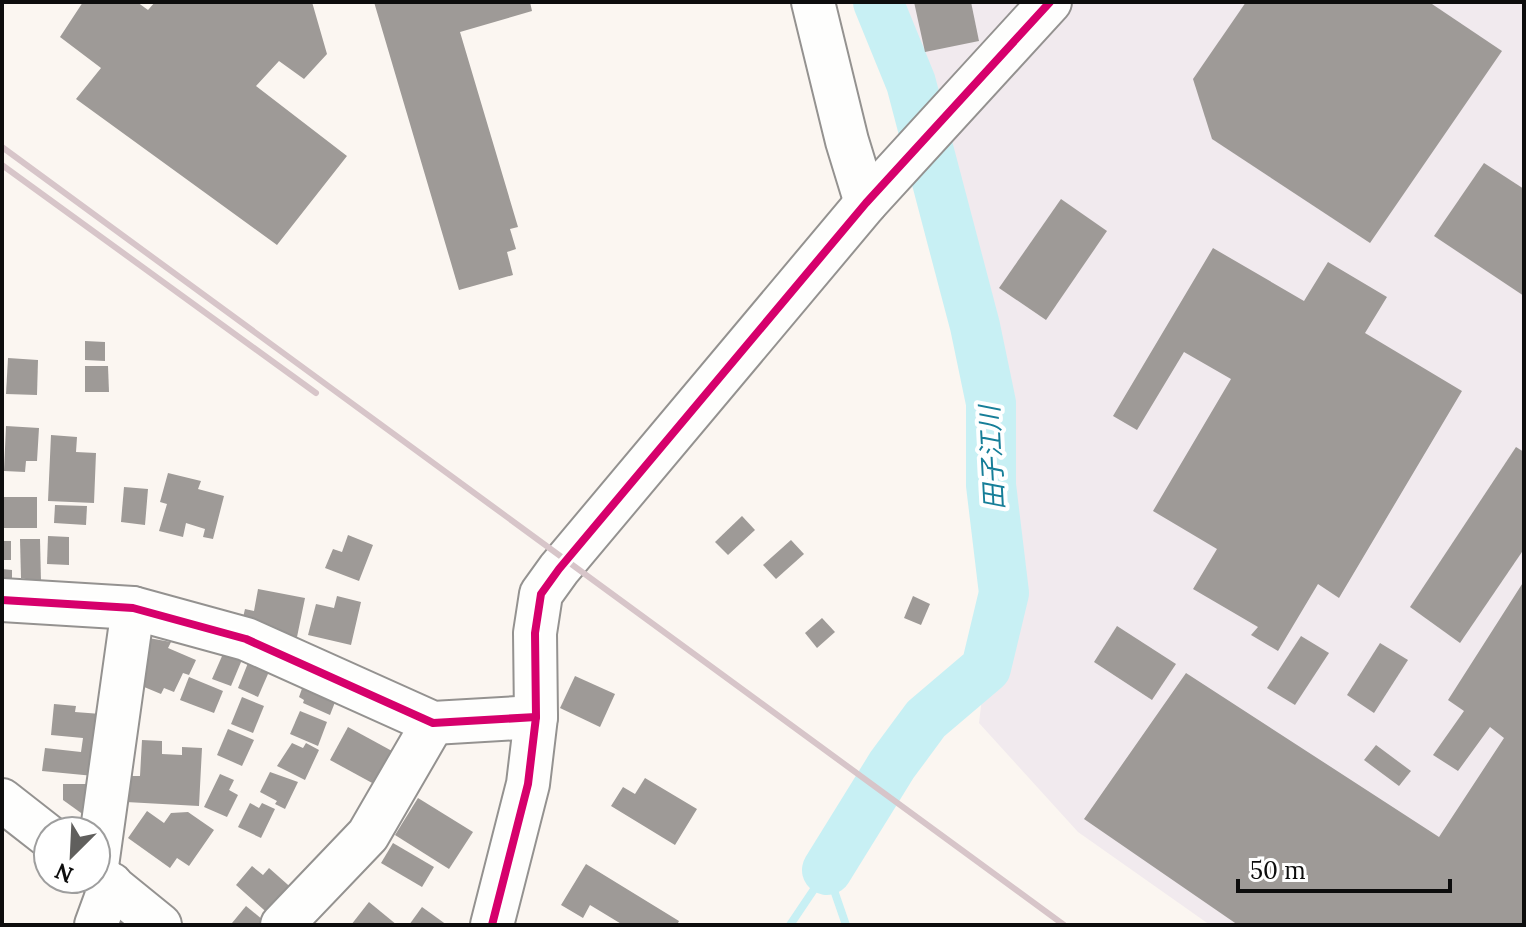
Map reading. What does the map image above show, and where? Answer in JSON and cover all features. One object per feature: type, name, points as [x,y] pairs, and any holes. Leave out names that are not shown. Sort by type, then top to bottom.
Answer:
[{"type":"street","points":[[813,2],[847,141],[866,203]]},
{"type":"street","points":[[492,925],[528,784],[536,717],[535,633],[541,594],[866,203],[1050,2]]},
{"type":"street","points":[[2,600],[133,608],[246,639],[433,723],[536,717]]},
{"type":"street","points":[[111,815],[133,608]]},
{"type":"street","points":[[282,925],[368,835],[433,723]]},
{"type":"street","points":[[2,800],[32,823]]},
{"type":"street","points":[[112,886],[160,925]]},
{"type":"street","points":[[96,925],[101,895]]},
{"type":"shaded area","points":[[874,2],[1524,2],[1524,925],[1210,925],[1078,832],[979,723],[998,562],[983,333],[903,129]]},
{"type":"building","points":[[83,2],[137,2],[148,10],[155,2],[312,2],[327,54],[304,79],[279,61],[256,86],[347,156],[277,245],[76,99],[101,68],[60,37]]},
{"type":"building","points":[[374,2],[530,2],[532,11],[460,32],[518,227],[510,229],[516,249],[507,252],[513,275],[459,290]]},
{"type":"building","points":[[914,2],[971,2],[979,41],[925,52]]},
{"type":"building","points":[[1246,2],[1429,2],[1502,51],[1370,243],[1212,139],[1193,79]]},
{"type":"building","points":[[1484,163],[1524,189],[1524,296],[1434,236]]},
{"type":"building","points":[[1061,199],[1107,231],[1046,320],[999,288]]},
{"type":"building","points":[[1213,248],[1304,301],[1328,262],[1387,297],[1365,333],[1462,391],[1339,598],[1318,584],[1278,651],[1251,635],[1258,627],[1193,589],[1217,549],[1153,511],[1231,379],[1184,352],[1137,430],[1113,416]]},
{"type":"building","points":[[85,341],[105,342],[105,361],[85,360]]},
{"type":"building","points":[[8,358],[38,360],[37,395],[6,394]]},
{"type":"building","points":[[85,366],[108,366],[109,392],[85,392]]},
{"type":"building","points":[[6,426],[39,428],[37,461],[26,461],[25,472],[4,471]]},
{"type":"building","points":[[51,435],[77,437],[76,452],[96,453],[94,503],[48,501]]},
{"type":"building","points":[[1516,447],[1524,452],[1524,549],[1460,643],[1410,607]]},
{"type":"building","points":[[168,473],[201,481],[198,489],[224,496],[213,539],[203,537],[205,529],[186,523],[183,537],[159,531],[167,504],[160,502]]},
{"type":"building","points":[[124,487],[148,489],[145,525],[121,522]]},
{"type":"building","points":[[2,497],[37,497],[37,528],[2,528]]},
{"type":"building","points":[[55,505],[87,506],[86,525],[54,523]]},
{"type":"building","points":[[742,516],[755,530],[728,555],[715,542]]},
{"type":"building","points":[[348,535],[373,545],[359,581],[325,568],[333,549],[342,552]]},
{"type":"building","points":[[48,536],[69,537],[69,565],[47,564]]},
{"type":"building","points":[[20,539],[40,539],[41,582],[21,578]]},
{"type":"building","points":[[791,540],[804,554],[776,579],[763,565]]},
{"type":"building","points":[[2,541],[11,541],[11,560],[2,560]]},
{"type":"building","points":[[2,569],[12,570],[12,593],[2,593]]},
{"type":"building","points":[[1524,581],[1524,925],[1238,925],[1084,819],[1186,673],[1439,837],[1504,738],[1490,727],[1458,771],[1433,755],[1464,711],[1448,700]]},
{"type":"building","points":[[258,589],[305,598],[297,637],[241,626],[245,609],[254,611]]},
{"type":"building","points":[[337,596],[361,602],[351,645],[308,635],[316,604],[334,608]]},
{"type":"building","points":[[913,596],[930,604],[921,625],[904,618]]},
{"type":"building","points":[[822,618],[835,632],[817,648],[805,633]]},
{"type":"building","points":[[1117,626],[1176,664],[1152,700],[1094,662]]},
{"type":"building","points":[[1301,636],[1329,653],[1295,705],[1267,688]]},
{"type":"building","points":[[143,637],[171,642],[168,648],[196,660],[189,675],[183,673],[174,692],[164,688],[161,694],[137,684]]},
{"type":"building","points":[[1380,643],[1408,660],[1374,713],[1347,695]]},
{"type":"building","points":[[226,647],[244,655],[231,686],[212,679]]},
{"type":"building","points":[[250,658],[271,667],[258,697],[238,688]]},
{"type":"building","points":[[575,676],[615,694],[600,727],[560,708]]},
{"type":"building","points":[[189,677],[223,691],[214,713],[180,700]]},
{"type":"building","points":[[304,683],[339,692],[330,715],[303,703],[304,700],[299,697]]},
{"type":"building","points":[[242,697],[264,706],[253,733],[231,724]]},
{"type":"building","points":[[54,704],[76,706],[75,712],[101,714],[94,776],[42,771],[45,748],[81,752],[83,738],[51,735]]},
{"type":"building","points":[[300,711],[327,722],[318,746],[290,734]]},
{"type":"building","points":[[348,727],[392,751],[374,784],[330,760]]},
{"type":"building","points":[[228,729],[254,740],[242,766],[217,755]]},
{"type":"building","points":[[142,740],[162,741],[162,754],[182,755],[182,747],[202,748],[199,806],[126,802],[127,776],[140,776]]},
{"type":"building","points":[[292,743],[303,748],[306,743],[319,750],[305,780],[277,766]]},
{"type":"building","points":[[1376,745],[1411,771],[1399,786],[1364,760]]},
{"type":"building","points":[[270,772],[298,782],[285,809],[260,792]]},
{"type":"building","points":[[220,774],[234,780],[229,790],[238,795],[227,817],[204,807]]},
{"type":"building","points":[[645,778],[697,809],[675,845],[611,806],[623,787],[635,794]]},
{"type":"building","points":[[63,784],[96,784],[89,815],[84,815],[63,800]]},
{"type":"building","points":[[418,798],[473,832],[449,869],[395,835]]},
{"type":"building","points":[[250,803],[259,808],[262,803],[275,809],[261,838],[238,827]]},
{"type":"building","points":[[147,811],[164,823],[171,813],[188,812],[214,830],[189,866],[177,858],[170,868],[128,838]]},
{"type":"building","points":[[393,843],[434,867],[422,887],[381,863]]},
{"type":"building","points":[[586,864],[679,921],[677,925],[623,925],[590,905],[583,918],[561,905]]},
{"type":"building","points":[[252,866],[263,875],[269,868],[296,892],[273,918],[236,885]]},
{"type":"building","points":[[369,902],[397,925],[351,925]]},
{"type":"building","points":[[246,906],[269,925],[232,923]]},
{"type":"building","points":[[422,907],[447,925],[409,925]]},
{"type":"waterway","name":"田子江川","points":[[827,870],[892,765],[926,719],[986,668],[1004,593],[991,485],[991,403],[975,326],[911,83],[878,2]]},
{"type":"waterway","points":[[827,870],[846,925]]},
{"type":"waterway","points":[[790,925],[827,870]]},
{"type":"railway","points":[[2,147],[1064,925]]},
{"type":"railway","points":[[2,165],[316,393]]},
{"type":"cycle path","points":[[492,925],[528,784],[536,717],[535,633],[541,594],[866,203],[1050,2]]},
{"type":"cycle path","points":[[2,600],[133,608],[246,639],[433,723],[536,717]]}]
